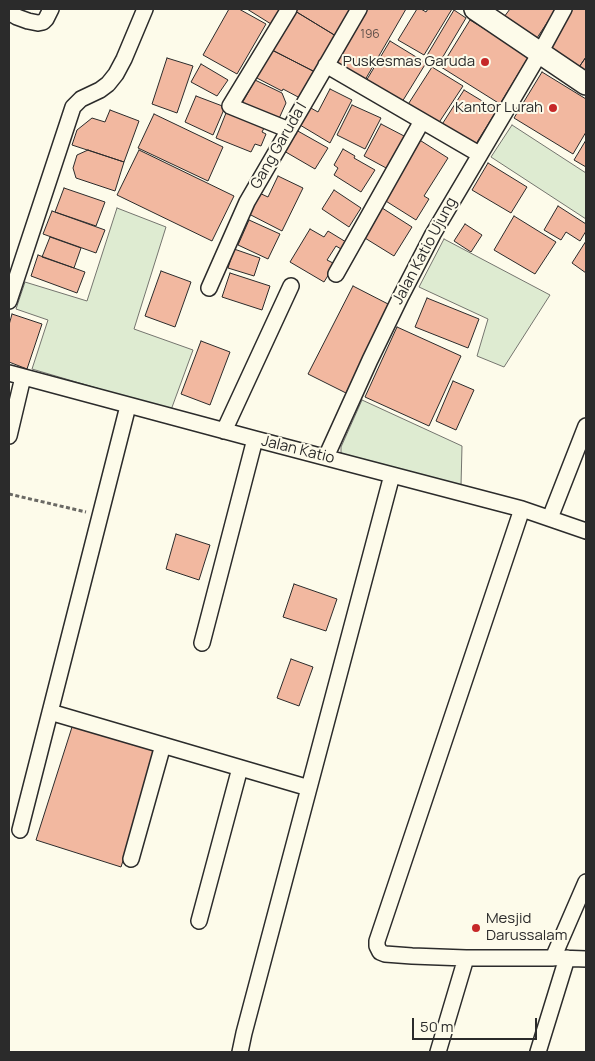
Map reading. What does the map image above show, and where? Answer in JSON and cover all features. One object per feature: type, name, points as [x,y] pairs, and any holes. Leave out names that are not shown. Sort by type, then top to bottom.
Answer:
[{"type":"street","points":[[9,10],[17,17],[38,23],[43,22],[51,9]]},
{"type":"street","points":[[9,302],[73,107],[81,99],[108,84],[116,74],[145,9]]},
{"type":"street","points":[[289,9],[230,106],[289,130]]},
{"type":"street","name":"Gang Garuda I","points":[[209,288],[247,202],[358,9]]},
{"type":"street","points":[[474,9],[586,84]]},
{"type":"street","name":"Jalan Katio Ujung","points":[[326,458],[370,360],[433,234],[564,9]]},
{"type":"street","points":[[326,65],[479,154]]},
{"type":"street","points":[[336,274],[422,121]]},
{"type":"street","points":[[224,431],[292,286]]},
{"type":"street","points":[[9,436],[16,375]]},
{"type":"street","name":"Jalan Katio","points":[[16,375],[255,440],[522,508],[586,531]]},
{"type":"street","points":[[20,830],[128,406]]},
{"type":"street","points":[[550,518],[586,426]]},
{"type":"street","points":[[202,643],[255,440]]},
{"type":"street","points":[[240,1052],[392,475]]},
{"type":"street","points":[[522,508],[377,946],[380,952],[385,954],[466,958],[586,959]]},
{"type":"street","points":[[50,712],[309,788]]},
{"type":"street","points":[[131,860],[164,745]]},
{"type":"street","points":[[198,921],[240,768]]},
{"type":"street","points":[[538,1052],[560,958],[586,882]]},
{"type":"street","points":[[438,1052],[466,958]]},
{"type":"path","points":[[9,494],[100,516]]},
{"type":"green space","points":[[512,125],[586,173],[586,219],[491,157]]},
{"type":"green space","points":[[117,208],[166,227],[134,329],[193,350],[171,410],[32,369],[48,320],[16,309],[25,282],[87,301]]},
{"type":"green space","points":[[444,239],[550,295],[504,367],[477,356],[488,319],[419,287]]},
{"type":"green space","points":[[362,400],[462,446],[461,486],[341,454],[341,447]]},
{"type":"building","points":[[229,9],[239,9],[266,24],[237,74],[203,55]]},
{"type":"building","points":[[247,9],[281,9],[271,24]]},
{"type":"building","points":[[297,9],[351,9],[336,36],[295,11]]},
{"type":"building","points":[[363,9],[406,9],[365,80],[333,61]]},
{"type":"building","points":[[417,9],[426,12],[428,9],[452,9],[424,55],[398,40]]},
{"type":"building","points":[[510,9],[556,9],[537,38],[504,17]]},
{"type":"building","points":[[572,9],[586,9],[586,57],[577,70],[546,49]]},
{"type":"building","points":[[454,10],[466,18],[438,65],[426,57]]},
{"type":"building","points":[[295,11],[336,36],[315,72],[272,50]]},
{"type":"building","name":"Puskesmas Garuda","points":[[470,20],[529,56],[500,104],[441,67]]},
{"type":"building","points":[[390,41],[426,63],[402,102],[366,81]]},
{"type":"building","points":[[272,50],[315,72],[300,98],[255,77]]},
{"type":"building","points":[[586,57],[586,76],[577,70]]},
{"type":"building","points":[[167,58],[193,66],[177,113],[152,104]]},
{"type":"building","points":[[201,64],[228,80],[217,96],[191,82]]},
{"type":"building","points":[[432,67],[463,86],[438,124],[407,106]]},
{"type":"building","name":"Kantor Lurah","points":[[542,72],[586,99],[586,132],[573,154],[514,118]]},
{"type":"building","points":[[255,80],[282,93],[286,103],[277,123],[240,107]]},
{"type":"building","points":[[330,89],[352,100],[330,143],[300,125],[309,107],[318,112]]},
{"type":"building","points":[[464,90],[497,110],[474,147],[441,126]]},
{"type":"building","points":[[196,96],[225,107],[213,135],[185,122]]},
{"type":"building","points":[[352,105],[381,118],[365,149],[337,135]]},
{"type":"building","points":[[228,108],[265,126],[262,132],[266,134],[261,146],[255,144],[251,152],[216,138]]},
{"type":"building","points":[[110,110],[139,121],[124,162],[72,145],[77,130],[92,118],[105,122]]},
{"type":"building","points":[[154,114],[223,147],[208,181],[138,148]]},
{"type":"building","points":[[381,124],[406,137],[388,169],[364,156]]},
{"type":"building","points":[[296,130],[328,148],[315,169],[284,151]]},
{"type":"building","points":[[418,139],[448,158],[424,196],[429,199],[416,220],[381,198]]},
{"type":"building","points":[[586,140],[586,167],[574,160]]},
{"type":"building","points":[[343,149],[375,170],[361,192],[334,175],[338,168],[334,165]]},
{"type":"building","points":[[88,150],[124,162],[115,191],[76,178],[73,168],[77,155]]},
{"type":"building","points":[[139,150],[234,196],[212,241],[117,195]]},
{"type":"building","points":[[488,163],[527,187],[511,213],[472,190]]},
{"type":"building","points":[[278,176],[303,188],[282,231],[247,213],[257,192],[268,197]]},
{"type":"building","points":[[64,188],[105,202],[96,226],[55,212]]},
{"type":"building","points":[[334,190],[361,208],[349,227],[322,209]]},
{"type":"building","points":[[379,206],[412,227],[394,256],[360,235]]},
{"type":"building","points":[[558,206],[586,224],[586,231],[580,241],[566,232],[561,240],[544,230]]},
{"type":"building","points":[[52,211],[105,230],[96,253],[43,234]]},
{"type":"building","points":[[514,216],[556,242],[535,274],[494,250]]},
{"type":"building","points":[[249,220],[280,234],[268,259],[238,245]]},
{"type":"building","points":[[465,224],[482,235],[471,252],[454,241]]},
{"type":"building","points":[[310,229],[324,237],[328,231],[346,242],[341,249],[336,246],[327,260],[335,264],[324,282],[290,262]]},
{"type":"building","points":[[50,237],[81,248],[74,268],[42,257]]},
{"type":"building","points":[[586,241],[586,273],[572,263]]},
{"type":"building","points":[[234,249],[260,258],[254,276],[228,268]]},
{"type":"building","points":[[38,255],[85,272],[77,293],[31,276]]},
{"type":"building","points":[[161,271],[191,282],[175,327],[145,316]]},
{"type":"building","points":[[230,273],[270,286],[262,310],[222,297]]},
{"type":"building","points":[[353,286],[390,305],[346,393],[308,374]]},
{"type":"building","points":[[427,298],[479,319],[468,348],[415,327]]},
{"type":"building","points":[[12,314],[42,324],[27,369],[9,362],[9,325]]},
{"type":"building","points":[[397,327],[461,356],[429,426],[365,397]]},
{"type":"building","points":[[201,341],[230,352],[210,405],[181,394]]},
{"type":"building","points":[[453,381],[474,390],[456,430],[436,421]]},
{"type":"building","points":[[176,534],[210,545],[199,580],[166,569]]},
{"type":"building","points":[[294,584],[337,599],[326,631],[283,617]]},
{"type":"building","points":[[291,659],[313,667],[299,706],[277,698]]},
{"type":"building","points":[[73,724],[158,751],[121,867],[36,840]]},
{"type":"place","name":"Puskesmas Garuda","points":[[485,62]]},
{"type":"place","name":"Kantor Lurah","points":[[553,108]]},
{"type":"place","name":"Mesjid Darussalam","points":[[476,928]]}]
